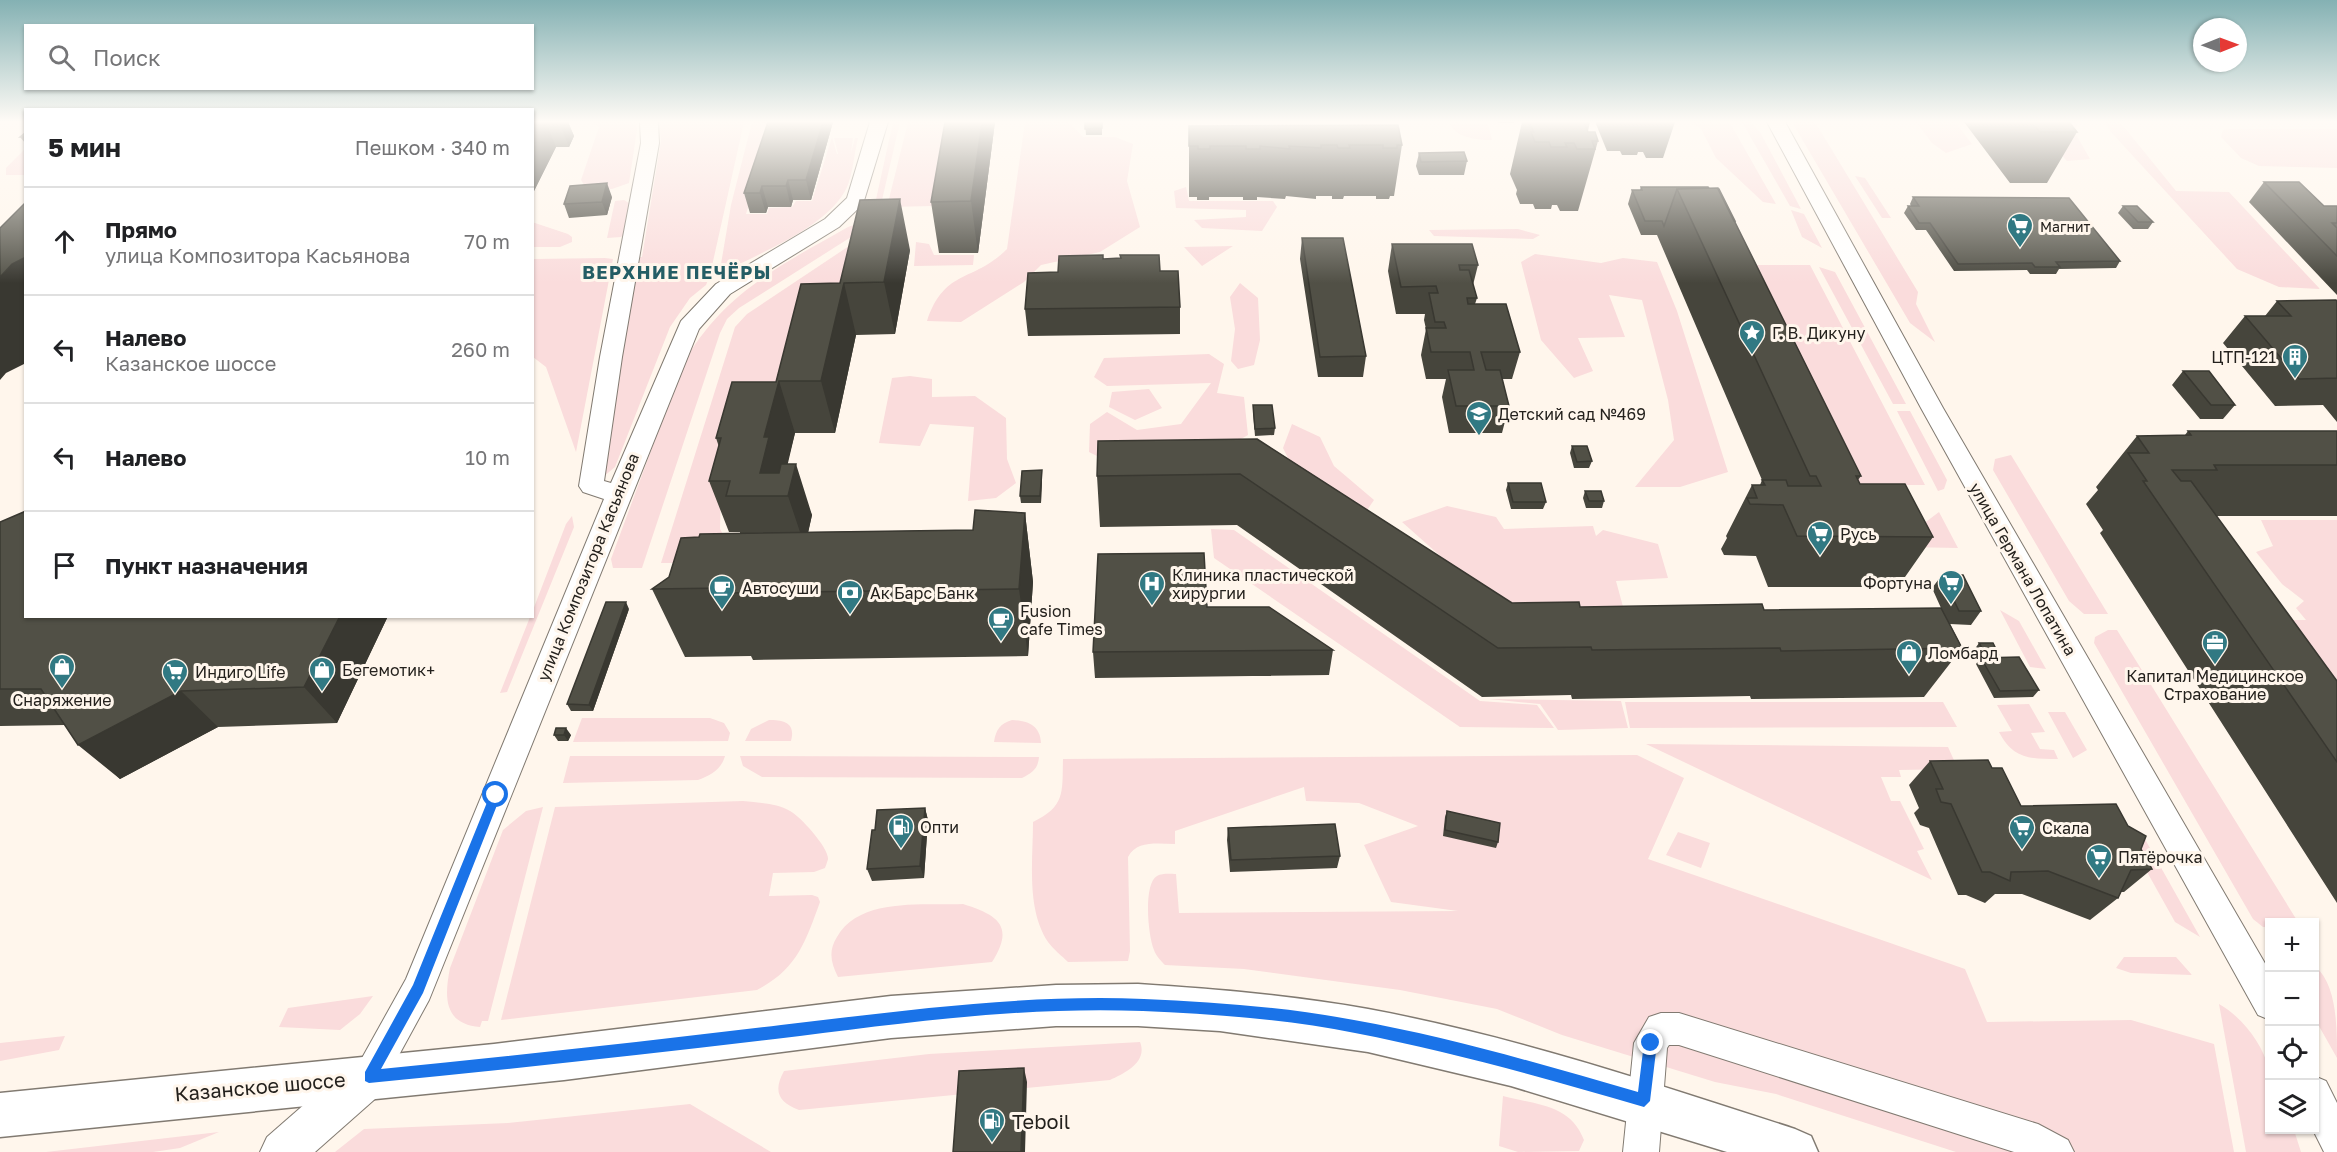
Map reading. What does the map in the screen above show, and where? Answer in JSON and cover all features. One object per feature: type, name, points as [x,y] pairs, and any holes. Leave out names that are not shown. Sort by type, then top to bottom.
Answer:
[{"type":"main road","name":"Казанское шоссе","points":[[0,1115],[116,1100],[559,1058],[943,1012],[1082,1004],[1141,1005],[1220,1010],[1353,1026],[1510,1061],[1644,1101],[1795,1152]]},
{"type":"street","points":[[618,494],[591,486],[611,357],[644,176]]},
{"type":"street","name":"улица Композитора Касьянова","points":[[369,1076],[418,989],[618,494],[689,326],[723,289],[832,223],[848,210],[862,186],[865,176]]},
{"type":"street","name":"улица Германа Лопатина","points":[[1803,176],[2265,995]]},
{"type":"street","points":[[1641,1152],[1651,1043],[1661,1029],[1679,1029],[2038,1142],[2056,1152]]},
{"type":"street","points":[[282,1152],[369,1076]]},
{"type":"street","points":[[2319,1103],[2337,1141]]},
{"type":"shaded area","points":[[582,176],[630,176],[629,183],[612,189],[586,188],[581,180]]},
{"type":"shaded area","points":[[655,176],[732,176],[706,285],[690,298],[670,327],[615,467],[603,477],[638,257],[642,257]]},
{"type":"shaded area","points":[[738,176],[758,176],[746,214],[767,214],[769,208],[792,207],[796,201],[812,201],[820,176],[851,176],[838,201],[826,214],[792,237],[724,272],[720,270]]},
{"type":"shaded area","points":[[881,176],[888,176],[882,200],[875,204]]},
{"type":"shaded area","points":[[895,176],[938,176],[933,206],[887,207]]},
{"type":"shaded area","points":[[1017,176],[1128,176],[1127,181],[1140,227],[1100,252],[1041,265],[1024,282],[961,322],[927,321],[942,292],[951,284],[995,260],[1007,249]]},
{"type":"shaded area","points":[[1735,176],[1760,176],[1776,204],[1763,202]]},
{"type":"shaded area","points":[[1773,176],[1783,176],[1801,209],[1790,206]]},
{"type":"shaded area","points":[[1824,176],[1848,176],[1918,292],[1916,304],[1935,342],[1910,323]]},
{"type":"shaded area","points":[[1855,176],[1865,178],[1891,218],[1882,218]]},
{"type":"shaded area","points":[[2151,176],[2164,176],[2176,191],[2229,192],[2320,289],[2279,287],[2237,269]]},
{"type":"shaded area","points":[[1186,187],[1189,201],[1273,201],[1277,207],[1262,231],[1202,228],[1194,220],[1246,217],[1246,210],[1176,208],[1174,191]]},
{"type":"shaded area","points":[[624,200],[632,205],[627,233],[621,237],[607,238],[615,201]]},
{"type":"shaded area","points":[[1791,210],[1804,214],[1822,248],[1802,237]]},
{"type":"shaded area","points":[[862,222],[859,232],[739,308],[727,319],[720,333],[642,568],[613,568],[611,559],[683,364],[699,339],[735,299],[755,283],[800,254],[848,227]]},
{"type":"shaded area","points":[[534,223],[572,237],[572,242],[560,247],[534,247]]},
{"type":"shaded area","points":[[1518,229],[1540,235],[1533,239],[1434,236],[1429,230]]},
{"type":"shaded area","points":[[861,238],[784,409],[721,490],[720,529],[729,545],[712,563],[661,563],[735,327],[747,314]]},
{"type":"shaded area","points":[[916,242],[929,244],[934,255],[974,255],[973,265],[914,266]]},
{"type":"shaded area","points":[[1233,246],[1202,266],[1184,247]]},
{"type":"shaded area","points":[[1535,254],[1601,263],[1623,258],[1657,262],[1677,311],[1728,472],[1680,487],[1635,487],[1674,440],[1668,400],[1642,300],[1609,295],[1625,337],[1578,338],[1593,371],[1574,378],[1541,340],[1521,262]]},
{"type":"shaded area","points":[[534,259],[613,259],[576,452],[546,367],[534,358]]},
{"type":"shaded area","points":[[1748,265],[1810,265],[1925,485],[1852,485]]},
{"type":"shaded area","points":[[1819,267],[1835,272],[1906,404],[1893,404]]},
{"type":"shaded area","points":[[1240,283],[1258,298],[1260,340],[1254,365],[1238,369],[1231,361],[1235,329],[1230,297]]},
{"type":"shaded area","points":[[1209,354],[1224,364],[1217,393],[1244,397],[1248,435],[1212,455],[1103,459],[1089,452],[1090,424],[1107,412],[1137,430],[1181,424],[1211,383],[1107,386],[1094,377],[1104,358]]},
{"type":"shaded area","points":[[910,376],[932,379],[932,397],[975,396],[1006,418],[1007,459],[1016,483],[996,498],[968,501],[974,427],[930,424],[920,446],[879,443],[892,378]]},
{"type":"shaded area","points":[[1149,389],[1162,408],[1135,420],[1109,407],[1112,392]]},
{"type":"shaded area","points":[[1897,411],[1910,411],[1947,480],[1944,489],[1938,491]]},
{"type":"shaded area","points":[[1292,424],[1320,437],[1334,466],[1374,500],[1361,519],[1299,480],[1283,448]]},
{"type":"shaded area","points":[[2011,455],[2108,614],[2084,614],[2069,601],[1993,470],[1995,459]]},
{"type":"shaded area","points":[[1447,506],[1496,517],[1504,529],[1593,526],[1596,536],[1603,530],[1658,544],[1668,578],[1616,581],[1625,614],[1524,611],[1473,585],[1402,522]]},
{"type":"shaded area","points":[[1939,512],[1958,548],[1906,547],[1923,524]]},
{"type":"shaded area","points":[[572,516],[574,527],[507,692],[500,693],[530,618],[534,618],[534,607],[566,524]]},
{"type":"shaded area","points":[[2261,520],[2337,520],[2337,693],[2277,620],[2306,620],[2296,608],[2304,601],[2282,584],[2256,552],[2273,546]]},
{"type":"shaded area","points":[[1211,529],[1234,530],[1480,701],[1537,705],[1554,728],[1460,727],[1214,558]]},
{"type":"shaded area","points":[[2000,610],[2019,621],[2046,669],[2030,667]]},
{"type":"shaded area","points":[[2108,630],[2117,630],[2296,918],[2265,918],[2265,927],[2253,919],[2094,643],[2095,637]]},
{"type":"shaded area","points":[[1489,699],[1621,701],[1628,728],[1558,730],[1540,704]]},
{"type":"shaded area","points":[[1625,702],[1943,702],[1957,727],[1630,728]]},
{"type":"shaded area","points":[[2029,704],[2045,732],[2031,733],[2040,749],[2054,750],[2058,759],[2023,756],[2010,748],[1999,732],[2012,731],[1997,705]]},
{"type":"shaded area","points":[[2048,712],[2065,712],[2087,750],[2073,758]]},
{"type":"shaded area","points":[[582,718],[710,718],[724,723],[730,733],[728,741],[573,742]]},
{"type":"shaded area","points":[[769,720],[788,724],[792,730],[791,741],[745,741],[751,729]]},
{"type":"shaded area","points":[[1012,720],[1023,721],[1036,728],[1041,743],[994,742],[999,728]]},
{"type":"shaded area","points":[[1646,744],[1948,747],[1958,769],[1899,770],[1901,777],[1881,777],[1891,801],[1900,801],[1924,849],[1917,851],[1932,880]]},
{"type":"shaded area","points":[[1637,755],[1684,778],[1648,859],[1965,969],[1987,1022],[2131,1020],[2214,1044],[2234,1152],[1956,1152],[1776,1094],[1715,1082],[1562,1035],[1497,1009],[1400,990],[1244,969],[1165,965],[1156,954],[1152,943],[1148,911],[1150,889],[1153,881],[1161,874],[1176,874],[1179,913],[1458,911],[1391,902],[1364,845],[1418,826],[1359,803],[1306,801],[1304,787],[1175,831],[1175,844],[1142,845],[1132,852],[1128,857],[1130,951],[1128,961],[1068,962],[1048,942],[1036,915],[1032,884],[1033,822],[1057,804],[1062,789],[1063,759]]},
{"type":"shaded area","points":[[570,756],[725,756],[715,771],[698,780],[563,783]]},
{"type":"shaded area","points":[[740,756],[1039,757],[1034,770],[1022,778],[762,777],[743,766]]},
{"type":"shaded area","points":[[743,801],[773,805],[790,811],[813,833],[827,854],[825,868],[814,872],[773,873],[769,896],[812,895],[818,897],[820,902],[798,954],[782,973],[757,990],[501,1020],[555,807]]},
{"type":"shaded area","points":[[543,807],[488,1021],[482,1021],[480,1027],[468,1025],[459,1021],[449,1008],[447,989],[450,968],[503,830],[526,811]]},
{"type":"shaded area","points":[[2123,829],[2141,832],[2200,937],[2175,922]]},
{"type":"shaded area","points":[[1678,832],[1710,843],[1701,868],[1666,855]]},
{"type":"shaded area","points":[[963,904],[986,913],[999,924],[1002,939],[992,962],[838,977],[831,957],[832,947],[847,924],[861,915],[893,906]]},
{"type":"shaded area","points":[[2124,957],[2176,957],[2192,975],[2131,973],[2116,968]]},
{"type":"shaded area","points":[[2319,971],[2332,995],[2336,1020],[2337,1058],[2319,1026]]},
{"type":"shaded area","points":[[373,996],[360,1014],[340,1030],[279,1027],[288,1008]]},
{"type":"shaded area","points":[[2219,1004],[2243,1023],[2265,1057],[2265,1134],[2295,1134],[2301,1152],[2246,1152]]},
{"type":"shaded area","points":[[65,1036],[59,1050],[0,1061],[0,1043]]},
{"type":"shaded area","points":[[1140,1042],[1142,1049],[1138,1061],[1134,1066],[1110,1080],[799,1110],[786,1103],[778,1090],[784,1071],[929,1054]]},
{"type":"shaded area","points":[[1503,1096],[1540,1104],[1570,1119],[1584,1140],[1579,1151],[1518,1152],[1499,1146]]},
{"type":"shaded area","points":[[690,1104],[771,1152],[335,1152],[364,1129],[508,1123]]},
{"type":"shaded area","points":[[219,1132],[180,1148],[153,1152],[46,1152]]},
{"type":"building","points":[[750,176],[807,176],[806,180],[788,180],[786,186],[762,186],[760,193],[744,193]]},
{"type":"building","points":[[936,176],[975,176],[971,201],[931,202]]},
{"type":"building","points":[[2264,182],[2299,182],[2324,206],[2337,206],[2337,223],[2332,223],[2337,228],[2337,256]]},
{"type":"building","points":[[607,183],[602,202],[564,204],[570,186]]},
{"type":"building","points":[[1641,187],[1709,188],[1677,189],[1664,226],[1662,221],[1645,221],[1632,190],[1642,190]]},
{"type":"building","points":[[1718,188],[1861,476],[1856,476],[1860,484],[1905,484],[1933,537],[1797,536],[1783,505],[1750,504],[1747,498],[1757,498],[1752,485],[1765,485],[1762,480],[1786,480],[1788,486],[1821,486],[1816,476],[1810,476],[1677,189]]},
{"type":"building","points":[[1719,189],[1735,221],[1734,221]]},
{"type":"building","name":"Магнит","points":[[1913,197],[2069,198],[2120,261],[2056,262],[2060,267],[2035,267],[2032,263],[1958,264],[1930,223],[1919,223],[1908,206],[1919,206]]},
{"type":"building","points":[[900,199],[884,282],[844,283],[821,381],[779,381],[764,437],[769,437],[760,473],[779,473],[781,464],[796,464],[788,496],[726,496],[730,481],[709,481],[721,438],[716,438],[732,382],[776,382],[801,284],[840,283],[860,200]]},
{"type":"building","points":[[24,204],[24,258],[12,264],[0,277],[0,228]]},
{"type":"building","points":[[2123,206],[2137,206],[2153,222],[2138,222]]},
{"type":"building","points":[[1302,238],[1343,238],[1366,356],[1320,357]]},
{"type":"building","points":[[1392,244],[1472,244],[1478,265],[1459,265],[1460,270],[1469,270],[1477,298],[1467,298],[1468,304],[1506,304],[1520,352],[1481,352],[1486,370],[1500,370],[1509,406],[1456,406],[1448,370],[1474,370],[1470,352],[1431,352],[1426,328],[1446,328],[1444,322],[1435,322],[1429,293],[1438,293],[1436,286],[1401,287]]},
{"type":"building","points":[[1103,255],[1103,259],[1121,258],[1120,255],[1159,255],[1160,271],[1178,271],[1180,307],[1025,309],[1028,273],[1058,272],[1059,256]]},
{"type":"building","points":[[2336,300],[2337,378],[2299,379],[2245,316],[2291,316],[2277,301]]},
{"type":"building","points":[[2183,371],[2209,371],[2235,405],[2211,405]]},
{"type":"building","points":[[1253,405],[1272,405],[1275,428],[1255,429]]},
{"type":"building","points":[[2188,431],[2337,431],[2337,465],[2214,465],[2217,470],[2172,470],[2181,481],[2191,481],[2337,681],[2337,762],[2143,481],[2147,481],[2128,453],[2149,453],[2137,436],[2191,435]]},
{"type":"building","points":[[1257,439],[1512,603],[1579,602],[1580,607],[1762,604],[1764,610],[1941,608],[1962,648],[1781,651],[1780,648],[1592,650],[1591,647],[1498,648],[1240,474],[1097,476],[1098,441]]},
{"type":"building","points":[[1572,446],[1587,446],[1592,461],[1577,462]]},
{"type":"building","points":[[1042,470],[1040,496],[1020,496],[1022,471]]},
{"type":"building","points":[[1508,483],[1541,483],[1546,502],[1513,502]]},
{"type":"building","points":[[1585,491],[1601,491],[1604,501],[1589,501]]},
{"type":"building","points":[[975,510],[1025,513],[1019,589],[725,593],[726,588],[652,589],[669,577],[681,538],[699,537],[700,534],[973,530]]},
{"type":"building","name":"Индиго Life","points":[[24,512],[24,618],[339,618],[304,687],[181,691],[78,745],[41,689],[0,689],[0,522]]},
{"type":"building","points":[[1204,553],[1207,607],[1269,607],[1333,650],[1093,652],[1098,554]]},
{"type":"building","points":[[1942,575],[1963,575],[1981,611],[1959,611]]},
{"type":"building","points":[[606,602],[626,602],[589,705],[567,704]]},
{"type":"building","points":[[1979,643],[1993,643],[1999,655],[1986,655]]},
{"type":"building","points":[[2019,657],[2039,690],[2000,691],[1981,658]]},
{"type":"building","points":[[556,728],[566,728],[564,735],[554,735]]},
{"type":"building","points":[[1988,760],[1992,768],[2002,768],[2021,806],[2116,804],[2128,826],[2146,836],[2141,849],[2152,869],[2131,870],[2118,898],[2048,871],[2011,872],[2010,881],[1990,872],[1982,872],[1951,804],[1941,802],[1936,789],[1943,789],[1930,761]]},
{"type":"building","points":[[925,808],[920,866],[867,869],[877,810]]},
{"type":"building","points":[[1447,811],[1500,823],[1498,842],[1445,830]]},
{"type":"building","points":[[1335,824],[1340,856],[1231,860],[1228,828]]},
{"type":"building","points":[[1024,1068],[1021,1152],[953,1152],[959,1071]]},
{"type":"place","name":"Магнит","points":[[2020,249]]},
{"type":"place","name":"Г. В. Дикуну","points":[[1752,356]]},
{"type":"place","name":"ЦТП-121","points":[[2295,380]]},
{"type":"place","name":"Детский сад №469","points":[[1479,437]]},
{"type":"place","name":"Русь","points":[[1820,557]]},
{"type":"place","name":"Фортуна","points":[[1951,606]]},
{"type":"place","name":"Клиника пластической хирургии","points":[[1152,607]]},
{"type":"place","name":"Автосуши","points":[[722,611]]},
{"type":"place","name":"Ак Барс Банк","points":[[850,616]]},
{"type":"place","name":"Fusion cafe Times","points":[[1001,643]]},
{"type":"place","name":"Капитал Медицинское Страхование","points":[[2215,666]]},
{"type":"place","name":"Ломбард","points":[[1909,676]]},
{"type":"place","name":"Снаряжение","points":[[62,690]]},
{"type":"place","name":"Бегемотик+","points":[[322,693]]},
{"type":"place","name":"Индиго Life","points":[[175,695]]},
{"type":"place","name":"Опти","points":[[901,850]]},
{"type":"place","name":"Скала","points":[[2022,851]]},
{"type":"place","name":"Пятёрочка","points":[[2099,880]]},
{"type":"place","name":"Teboil","points":[[992,1144]]},
{"type":"district","name":"ВЕРХНИЕ ПЕЧЁРЫ","points":[[677,272]]},
{"type":"route","points":[[496,795],[418,989],[369,1076],[508,1064],[943,1012],[1082,1004],[1141,1005],[1220,1010],[1353,1026],[1510,1061],[1644,1101],[1651,1043]]}]
